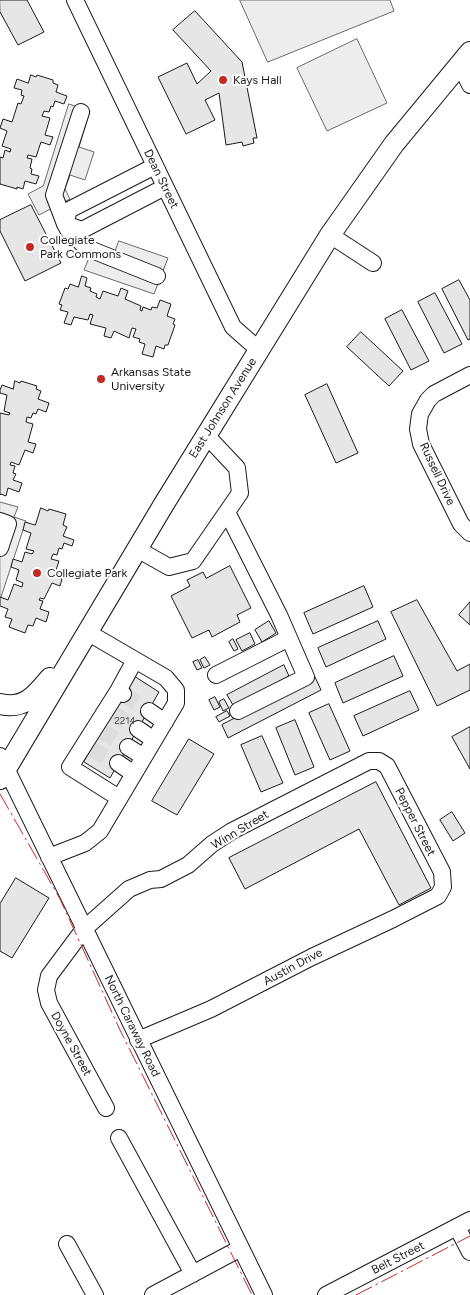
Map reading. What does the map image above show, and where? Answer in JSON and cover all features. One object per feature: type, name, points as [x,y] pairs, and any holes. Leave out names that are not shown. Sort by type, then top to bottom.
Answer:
[{"type":"main road","name":"East Johnson Avenue","points":[[2,768],[330,235],[394,144],[465,58]]},
{"type":"main road","points":[[0,704],[11,706],[21,704],[36,695],[87,632]]},
{"type":"street","name":"Dean Street","points":[[75,0],[233,326],[259,350]]},
{"type":"street","points":[[465,58],[470,85]]},
{"type":"street","points":[[81,112],[54,195],[69,231],[87,248],[157,276]]},
{"type":"street","points":[[66,224],[69,210],[155,166]]},
{"type":"street","points":[[66,224],[82,230],[165,187]]},
{"type":"street","points":[[330,235],[372,263]]},
{"type":"street","name":"Russell Drive","points":[[470,375],[434,394],[428,400],[420,414],[418,429],[421,444],[461,524],[470,533]]},
{"type":"street","points":[[137,549],[169,567],[193,561],[240,493],[237,468],[206,435]]},
{"type":"street","points":[[227,512],[289,638],[306,677],[238,711]]},
{"type":"street","points":[[0,521],[8,524],[0,548]]},
{"type":"street","points":[[49,858],[85,843],[100,831],[176,703],[176,690],[166,678],[87,632]]},
{"type":"street","points":[[216,675],[289,638]]},
{"type":"street","points":[[119,798],[70,767],[87,747],[109,712],[135,660]]},
{"type":"street","points":[[148,711],[166,722]]},
{"type":"street","points":[[138,729],[154,740]]},
{"type":"street","points":[[128,747],[144,757]]},
{"type":"street","name":"Winn Street","points":[[84,929],[129,889],[188,865],[212,844],[232,831],[369,760],[379,761]]},
{"type":"street","name":"Pepper Street","points":[[379,761],[387,766],[442,872],[443,887]]},
{"type":"street","points":[[118,763],[134,774]]},
{"type":"street","name":"North Caraway Road","points":[[2,768],[49,858],[264,1295]]},
{"type":"street","name":"Austin Drive","points":[[138,1040],[211,1010],[312,957],[393,919],[438,896],[443,887]]},
{"type":"street","name":"Doyne Street","points":[[84,929],[49,976],[46,990],[49,1003],[106,1108]]},
{"type":"street","points":[[119,1138],[193,1274]]},
{"type":"street","points":[[463,1224],[470,1252]]},
{"type":"street","name":"Belt Street","points":[[326,1295],[463,1224]]},
{"type":"street","points":[[68,1244],[95,1295]]},
{"type":"street","points":[[153,1295],[241,1248]]},
{"type":"shaded area","points":[[240,0],[390,0],[394,11],[268,62]]},
{"type":"shaded area","points":[[357,39],[387,103],[327,131],[297,68]]},
{"type":"shaded area","points":[[69,104],[90,111],[79,147],[94,152],[85,180],[70,175],[65,189],[70,199],[39,215],[28,194],[43,186]]},
{"type":"shaded area","points":[[119,241],[168,258],[154,294],[84,270],[93,248],[113,256]]},
{"type":"shaded area","points":[[0,502],[18,507],[14,517],[26,521],[0,600]]},
{"type":"building","points":[[0,0],[27,0],[44,32],[18,45],[0,12]]},
{"type":"building","name":"Kays Hall","points":[[195,11],[242,62],[257,138],[253,138],[254,143],[243,146],[242,142],[226,145],[219,93],[205,100],[215,120],[186,134],[158,77],[187,63],[197,84],[211,71],[173,30]]},
{"type":"building","points":[[31,75],[53,80],[53,83],[58,85],[56,92],[67,96],[64,104],[55,101],[49,112],[44,111],[42,116],[50,118],[45,135],[53,137],[50,145],[41,142],[36,157],[28,155],[27,158],[32,159],[31,174],[39,176],[36,184],[25,181],[23,189],[17,187],[17,189],[0,184],[0,157],[3,158],[5,150],[10,152],[11,149],[2,146],[7,131],[0,128],[3,119],[12,122],[18,103],[21,104],[24,96],[21,95],[22,90],[14,88],[17,79],[28,83]]},
{"type":"building","name":"Collegiate Park Commons","points":[[31,205],[61,263],[25,281],[0,231],[0,220]]},
{"type":"building","points":[[82,276],[87,278],[85,286],[91,288],[90,291],[97,294],[96,297],[100,299],[103,291],[118,296],[121,288],[128,291],[125,299],[141,306],[140,310],[142,311],[143,307],[151,310],[152,307],[157,308],[160,300],[171,304],[167,316],[175,319],[173,324],[175,325],[168,345],[165,345],[164,349],[156,346],[153,357],[142,354],[145,344],[139,342],[140,339],[133,337],[136,329],[132,328],[129,338],[114,331],[111,338],[104,336],[106,328],[90,324],[93,315],[90,314],[88,320],[74,317],[71,325],[64,323],[68,312],[60,310],[62,305],[59,304],[65,288],[68,289],[70,284],[78,287]]},
{"type":"building","points":[[459,280],[470,300],[470,339],[468,340],[442,289]]},
{"type":"building","points":[[435,293],[462,344],[444,353],[418,302]]},
{"type":"building","points":[[402,310],[429,361],[411,370],[385,319]]},
{"type":"building","points":[[361,332],[403,371],[389,386],[347,347]]},
{"type":"building","points":[[15,381],[37,386],[36,389],[41,391],[38,399],[49,403],[46,412],[38,409],[31,418],[27,417],[26,422],[33,424],[28,442],[36,444],[33,453],[25,450],[19,465],[11,462],[10,465],[15,466],[13,473],[16,474],[13,480],[22,483],[19,492],[8,488],[6,496],[0,495],[0,413],[9,415],[10,413],[4,411],[7,395],[0,393],[0,390],[2,385],[13,389]]},
{"type":"building","points":[[327,384],[358,453],[336,463],[305,395]]},
{"type":"building","name":"Collegiate Park","points":[[41,508],[66,514],[63,525],[67,527],[63,536],[74,540],[72,546],[64,543],[62,549],[59,548],[57,555],[53,554],[51,559],[59,561],[54,576],[62,579],[60,586],[52,583],[44,599],[40,598],[39,600],[43,601],[40,609],[49,612],[46,622],[36,618],[33,626],[28,625],[25,633],[9,627],[12,619],[5,617],[8,609],[0,606],[0,597],[8,600],[14,584],[22,587],[23,583],[16,580],[19,570],[11,567],[13,559],[22,562],[25,552],[32,554],[34,551],[26,549],[31,533],[23,530],[25,522],[35,525]]},
{"type":"building","points":[[230,566],[251,608],[237,615],[240,622],[212,637],[209,630],[192,638],[171,596],[190,586],[187,580],[203,572],[206,578]]},
{"type":"building","points":[[364,586],[373,607],[313,634],[304,613]]},
{"type":"building","points":[[417,600],[457,671],[470,664],[470,690],[437,706],[391,612]]},
{"type":"building","points":[[470,602],[470,625],[459,615]]},
{"type":"building","points":[[269,621],[276,633],[262,642],[255,630]]},
{"type":"building","points":[[378,621],[386,639],[326,667],[318,648]]},
{"type":"building","points":[[250,633],[255,644],[242,651],[236,640]]},
{"type":"building","points":[[233,639],[238,649],[234,651],[229,642]]},
{"type":"building","points":[[394,656],[403,676],[343,703],[335,683]]},
{"type":"building","points":[[205,657],[210,665],[204,668],[200,660]]},
{"type":"building","points":[[198,660],[202,668],[197,670],[193,662]]},
{"type":"building","points":[[284,665],[289,676],[233,705],[227,695]]},
{"type":"building","points":[[134,676],[159,692],[110,778],[84,762]]},
{"type":"building","points":[[315,677],[321,690],[228,738],[222,725]]},
{"type":"building","points":[[410,691],[419,710],[363,736],[354,716]]},
{"type":"building","points":[[215,697],[220,707],[214,710],[209,700]]},
{"type":"building","points":[[224,699],[229,708],[223,711],[219,702]]},
{"type":"building","points":[[329,704],[350,751],[330,760],[309,713]]},
{"type":"building","points":[[227,711],[230,716],[219,722],[216,717]]},
{"type":"building","points":[[295,720],[314,767],[295,775],[276,728]]},
{"type":"building","points":[[470,727],[470,769],[452,737]]},
{"type":"building","points":[[262,736],[283,783],[261,792],[241,745]]},
{"type":"building","points":[[189,739],[214,754],[177,815],[152,801]]},
{"type":"building","points":[[376,782],[431,888],[399,905],[359,829],[245,889],[229,858]]},
{"type":"building","points":[[452,812],[465,833],[453,841],[440,820]]},
{"type":"building","points":[[16,878],[49,898],[12,958],[0,951],[0,904]]},
{"type":"tunnel","points":[[123,694],[149,711]]},
{"type":"tunnel","points":[[112,713],[138,729]]},
{"type":"tunnel","points":[[101,731],[128,747]]},
{"type":"tunnel","points":[[91,749],[118,763]]},
{"type":"power","points":[[0,794],[60,899],[120,1030],[252,1295]]},
{"type":"power","points":[[356,1295],[470,1236]]},
{"type":"place","name":"Kays Hall","points":[[223,80]]},
{"type":"place","name":"Collegiate Park Commons","points":[[30,247]]},
{"type":"place","name":"Arkansas State University","points":[[101,379]]},
{"type":"place","name":"Collegiate Park","points":[[37,573]]}]
